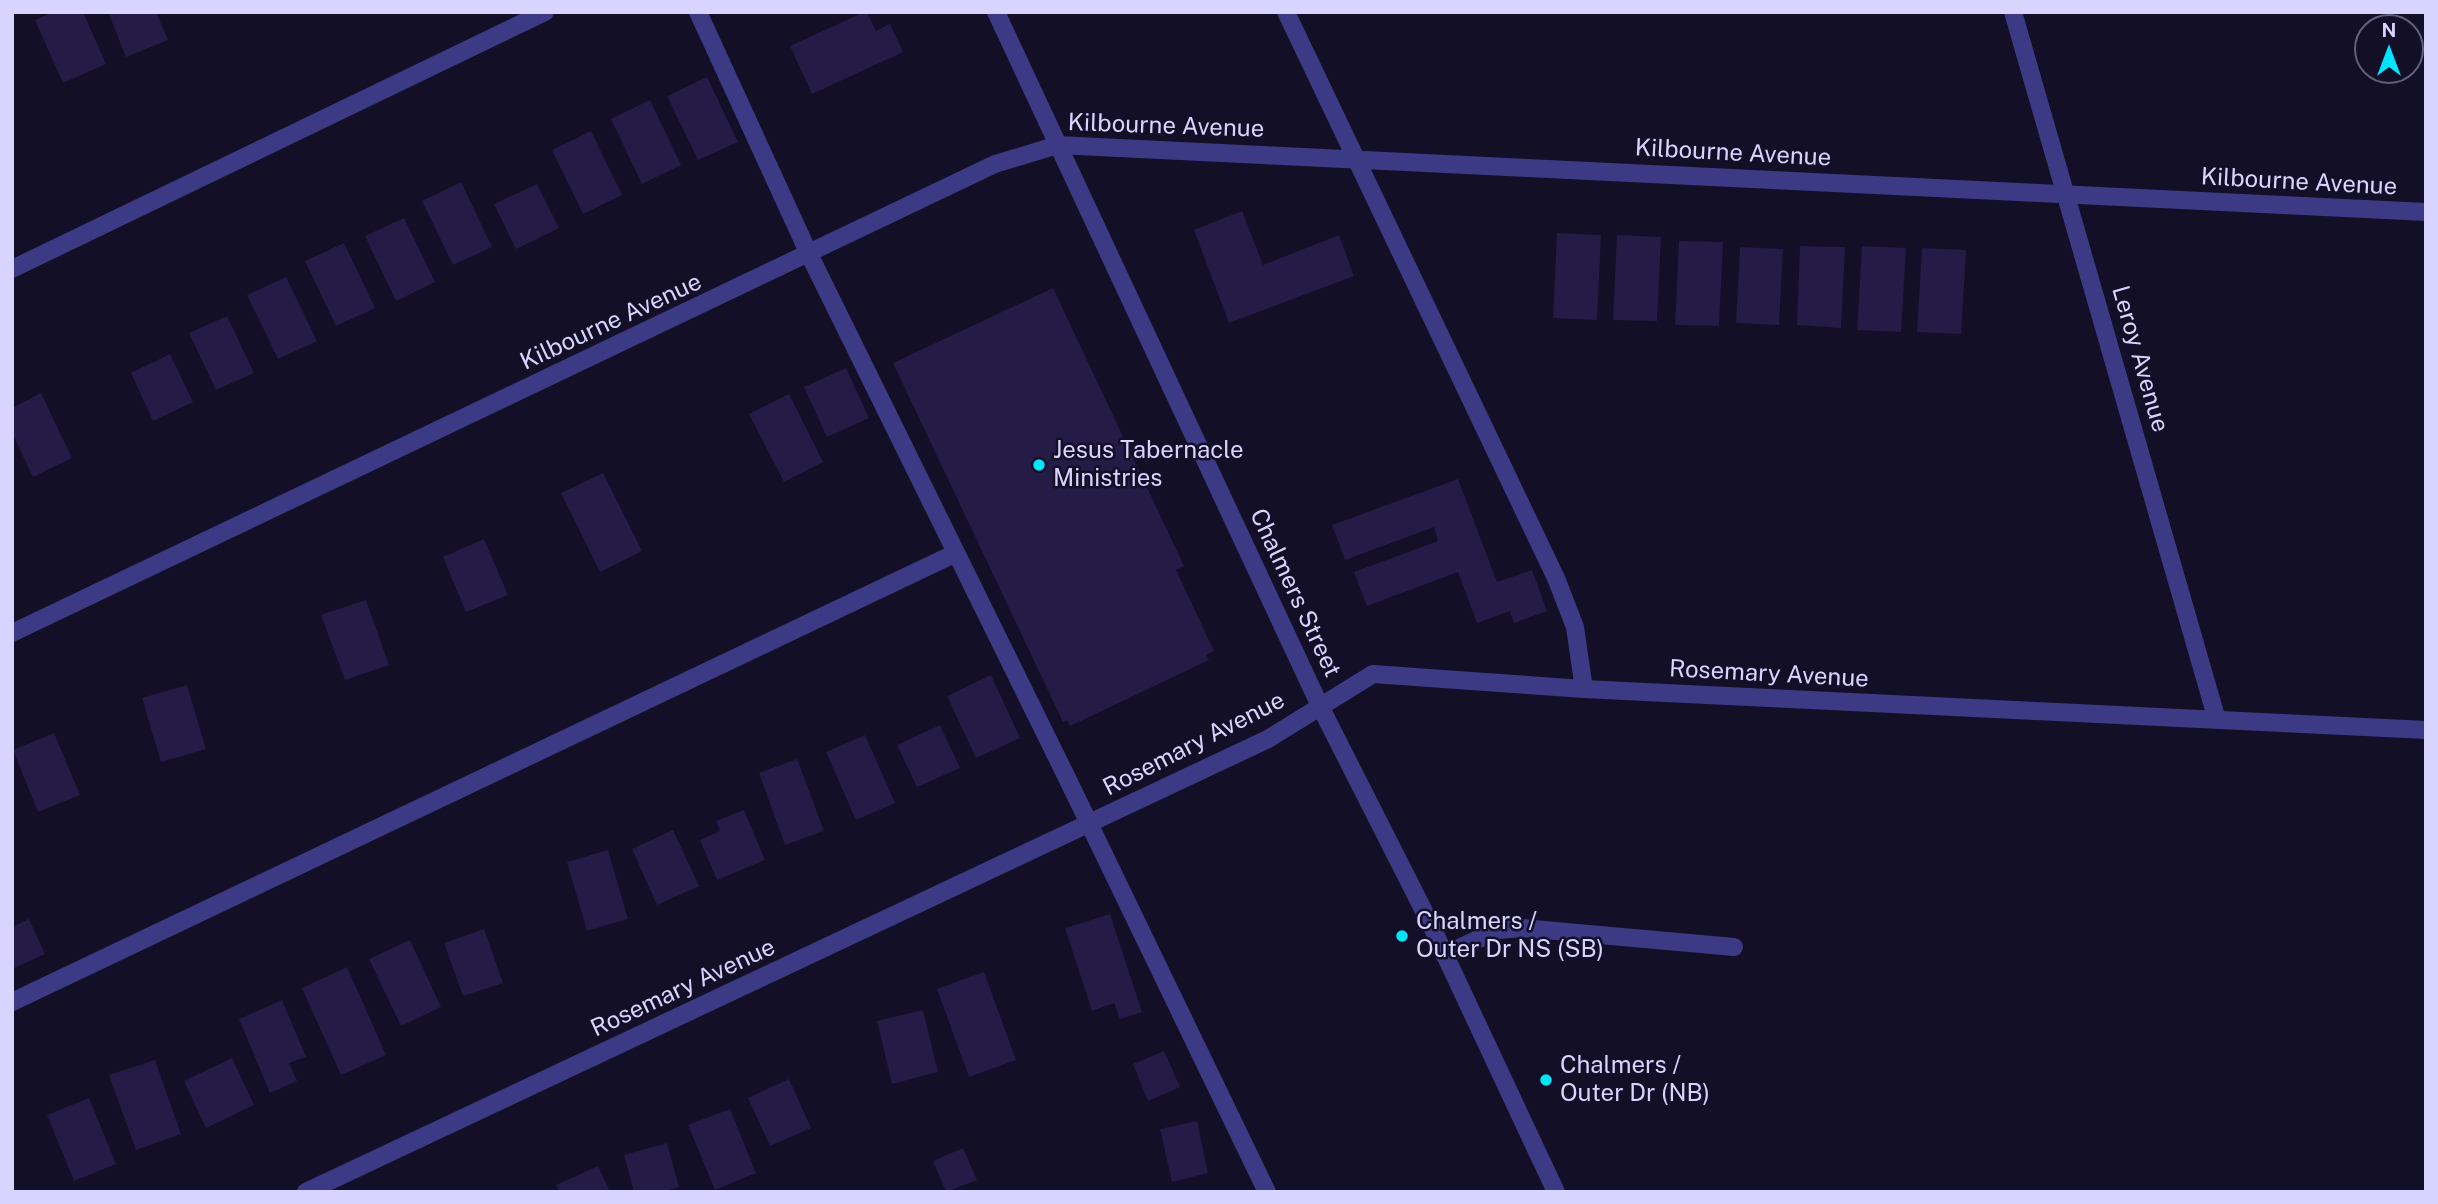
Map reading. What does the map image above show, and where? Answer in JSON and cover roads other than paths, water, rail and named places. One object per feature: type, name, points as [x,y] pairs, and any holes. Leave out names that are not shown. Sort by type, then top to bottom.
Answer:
[{"type":"street","points":[[12,269],[544,12]]},
{"type":"street","points":[[698,12],[809,254],[1267,1192]]},
{"type":"street","name":"Chalmers Street","points":[[996,12],[1320,706],[1444,955],[1556,1192]]},
{"type":"street","points":[[1286,12],[1556,578],[1575,627],[1584,689]]},
{"type":"street","name":"Leroy Avenue","points":[[2013,12],[2069,196],[2217,720]]},
{"type":"street","name":"Kilbourne Avenue","points":[[12,633],[995,164],[1058,145],[2426,212]]},
{"type":"street","points":[[12,1002],[956,553]]},
{"type":"street","name":"Rosemary Avenue","points":[[306,1192],[1268,739],[1373,674],[1584,689],[2426,730]]},
{"type":"street","points":[[1444,955],[1498,930],[1522,928],[1734,947]]},
{"type":"place","name":"Jesus Tabernacle Ministries","points":[[1039,465]]},
{"type":"place","name":"Chalmers / Outer Dr NS (SB)","points":[[1402,936]]},
{"type":"place","name":"Chalmers / Outer Dr (NB)","points":[[1546,1080]]}]
